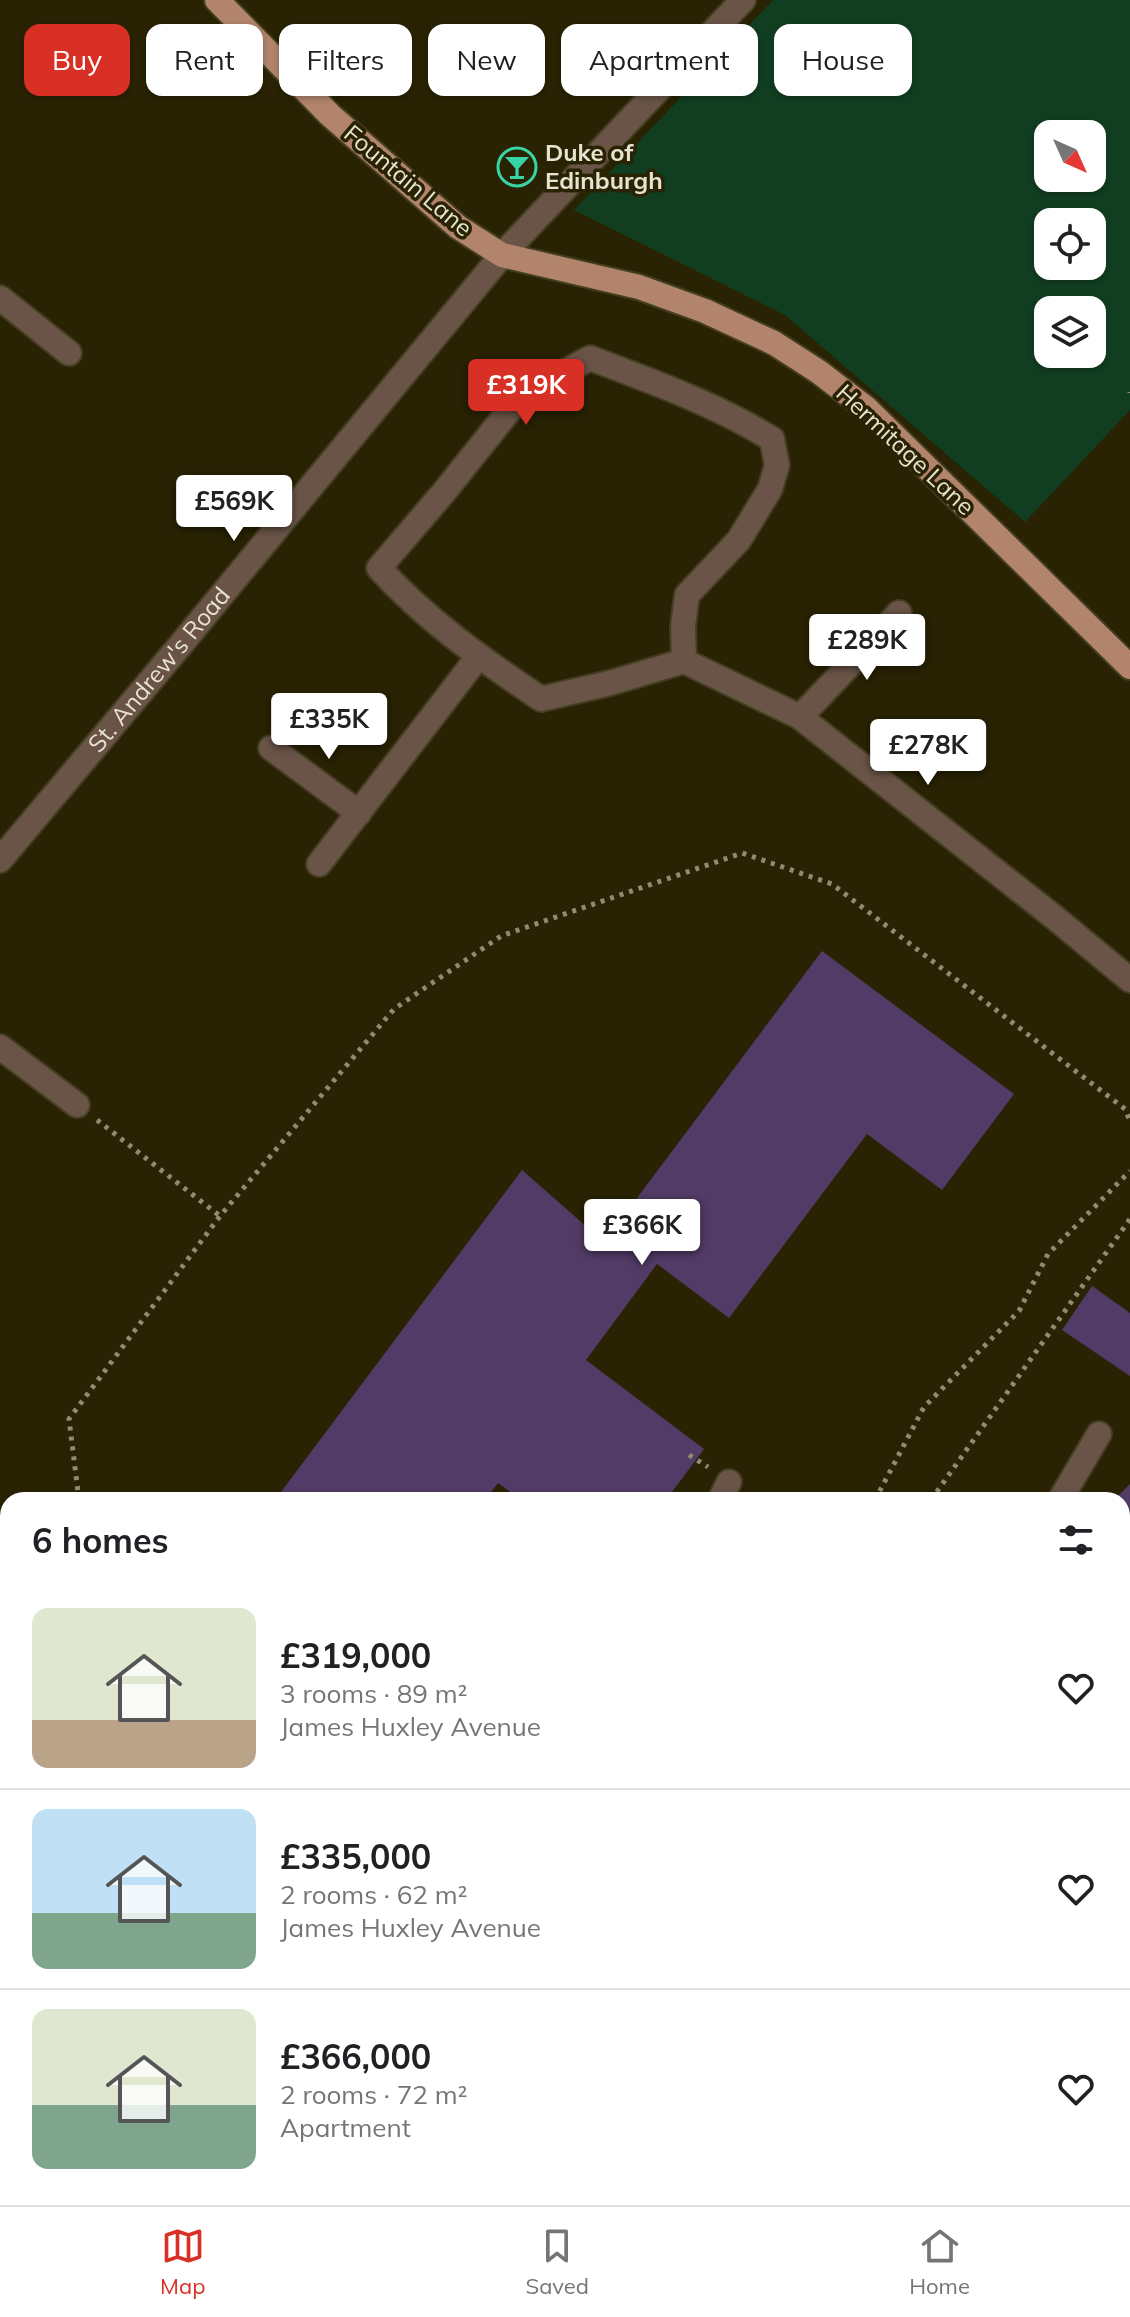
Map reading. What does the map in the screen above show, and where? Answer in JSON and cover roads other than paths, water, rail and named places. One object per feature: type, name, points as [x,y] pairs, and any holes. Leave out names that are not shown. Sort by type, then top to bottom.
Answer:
[{"type":"main road","name":"Fountain Lane","points":[[217,0],[330,115],[458,227],[502,255]]},
{"type":"main road","name":"Hermitage Lane","points":[[502,255],[639,287],[705,311],[774,343],[819,372],[866,408],[1130,667]]},
{"type":"street","name":"St. Andrew's Road","points":[[0,860],[502,255],[743,0]]},
{"type":"street","points":[[0,298],[69,353]]},
{"type":"street","points":[[684,661],[683,626],[687,595],[739,540],[770,489],[777,465],[772,439],[705,402],[590,358],[520,397],[379,568],[407,599],[478,657],[541,699],[684,661],[800,717],[1130,980]]},
{"type":"street","points":[[800,717],[899,613]]},
{"type":"street","points":[[319,864],[478,657]]},
{"type":"street","points":[[271,748],[359,813]]},
{"type":"street","points":[[0,1047],[77,1105]]},
{"type":"street","points":[[1065,1492],[1099,1434]]},
{"type":"place","name":"Duke of Edinburgh","points":[[517,167]]}]
